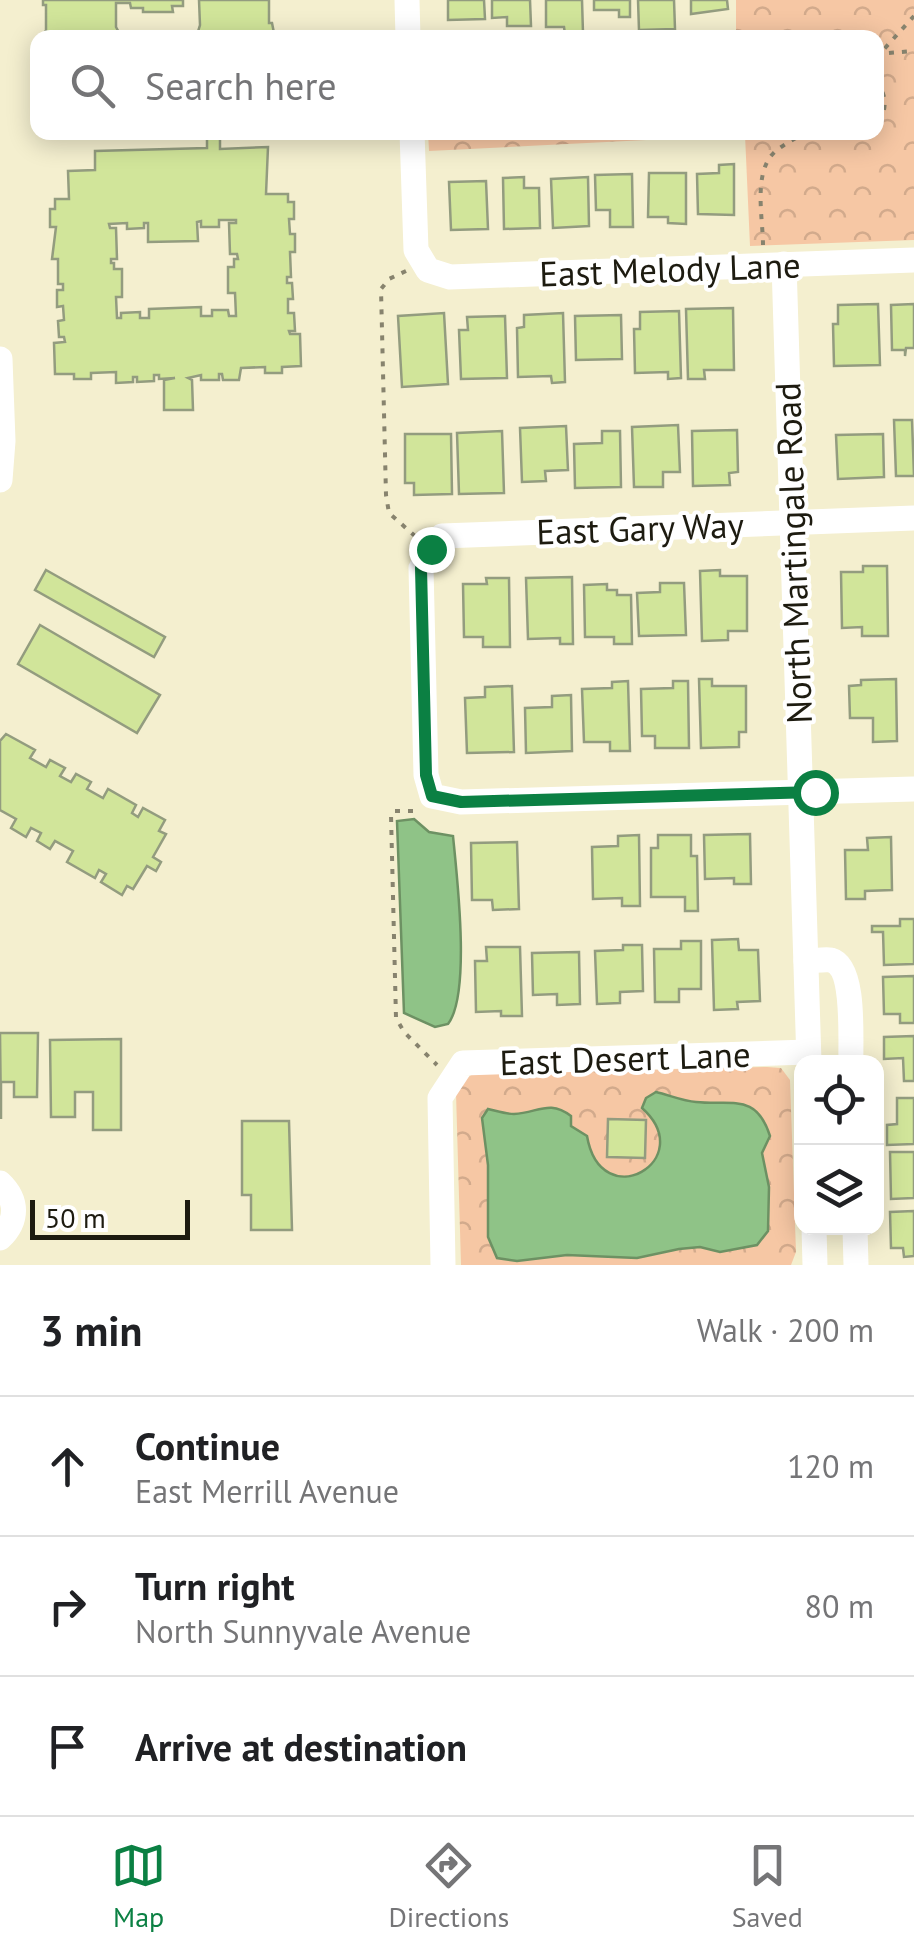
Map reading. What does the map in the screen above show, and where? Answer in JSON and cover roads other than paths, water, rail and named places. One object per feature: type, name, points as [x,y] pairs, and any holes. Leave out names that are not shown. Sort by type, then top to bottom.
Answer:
[{"type":"street","points":[[407,0],[408,30]]},
{"type":"street","name":"East Melody Lane","points":[[412,140],[416,250],[425,266],[450,277],[914,260]]},
{"type":"street","name":"North Martingale Road","points":[[774,264],[792,522],[808,1055]]},
{"type":"street","points":[[0,359],[0,480]]},
{"type":"street","name":"East Gary Way","points":[[800,793],[461,802],[432,796],[426,775],[421,568],[442,536],[914,518]]},
{"type":"street","points":[[800,793],[914,789]]},
{"type":"street","points":[[806,961],[831,960],[841,967],[848,982],[850,1055]]},
{"type":"street","name":"East Desert Lane","points":[[444,1265],[440,1098],[462,1064],[794,1057]]},
{"type":"street","points":[[0,1183],[10,1194],[14,1216],[0,1238]]},
{"type":"street","points":[[814,1235],[815,1265]]},
{"type":"street","points":[[855,1235],[856,1265]]}]
